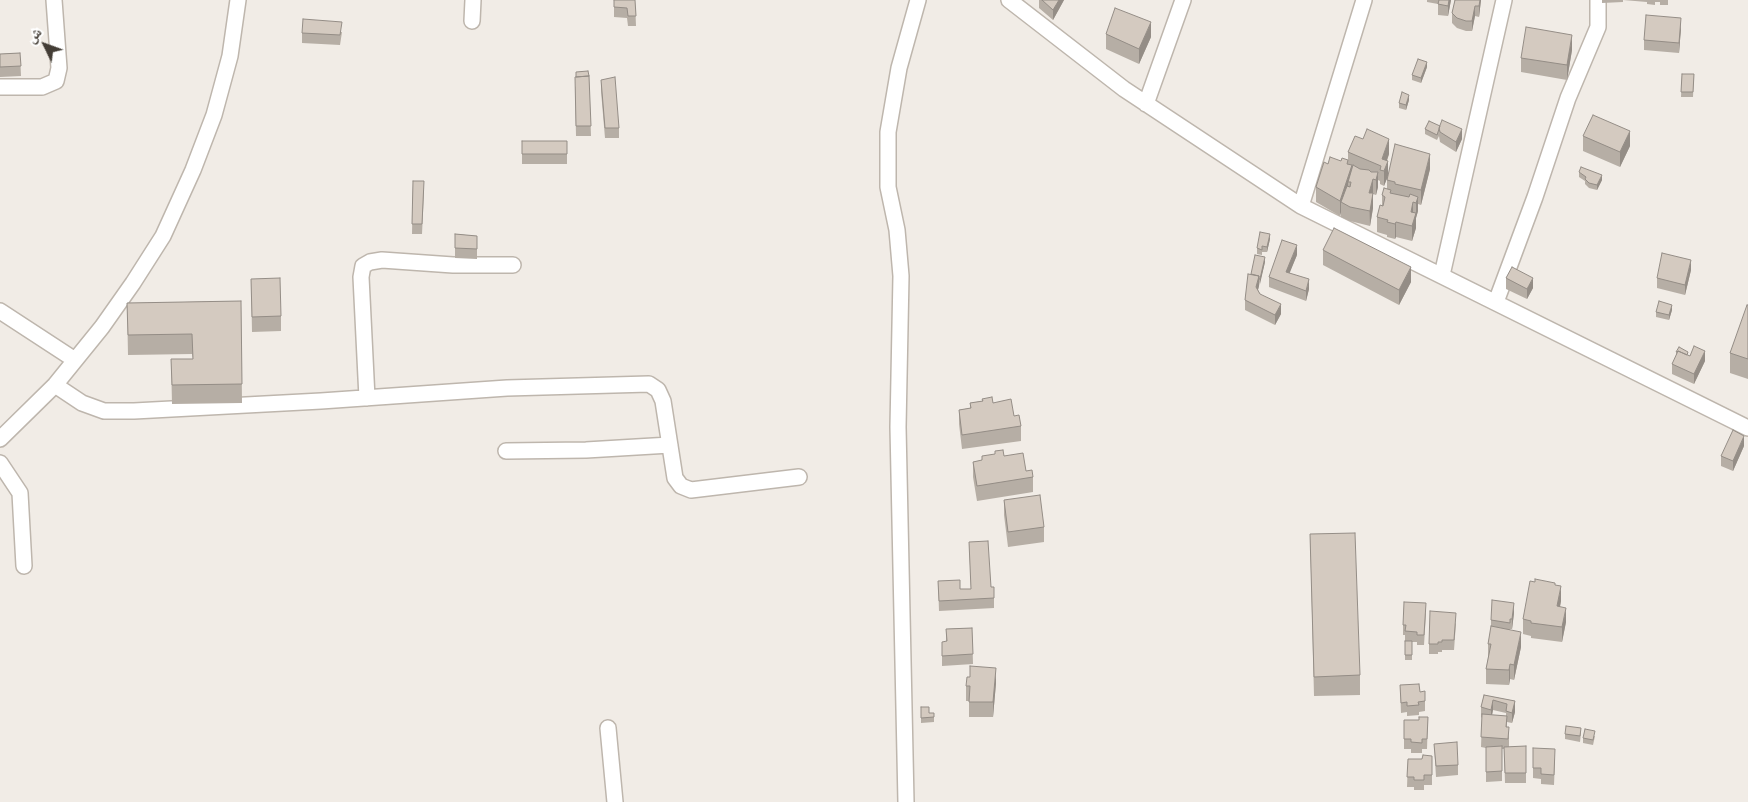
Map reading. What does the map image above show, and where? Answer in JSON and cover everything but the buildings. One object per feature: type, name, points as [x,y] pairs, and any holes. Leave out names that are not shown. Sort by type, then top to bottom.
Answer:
[{"type":"street","points":[[0,87],[42,87],[56,81],[59,68],[54,0]]},
{"type":"street","points":[[0,439],[55,385],[102,327],[163,236],[193,170],[214,115],[230,56],[238,0]]},
{"type":"street","points":[[472,0],[472,21]]},
{"type":"street","points":[[906,802],[898,427],[901,276],[897,230],[888,187],[888,132],[899,68],[918,0]]},
{"type":"street","points":[[1009,0],[1124,89],[1301,206],[1748,428]]},
{"type":"street","points":[[1146,104],[1183,0]]},
{"type":"street","points":[[1301,206],[1364,0]]},
{"type":"street","points":[[1442,275],[1504,0]]},
{"type":"street","points":[[1496,302],[1535,197],[1568,98],[1598,27],[1598,0]]},
{"type":"street","points":[[367,398],[360,277],[363,266],[370,262],[382,260],[453,265],[513,265]]},
{"type":"street","points":[[0,311],[75,360]]},
{"type":"street","points":[[55,385],[82,403],[104,411],[134,411],[507,388],[649,384],[658,390],[664,402],[675,478],[681,486],[691,490],[799,477]]},
{"type":"street","points":[[506,451],[586,450],[670,445]]},
{"type":"street","points":[[0,463],[20,493],[24,566]]},
{"type":"street","points":[[608,728],[615,802]]}]
